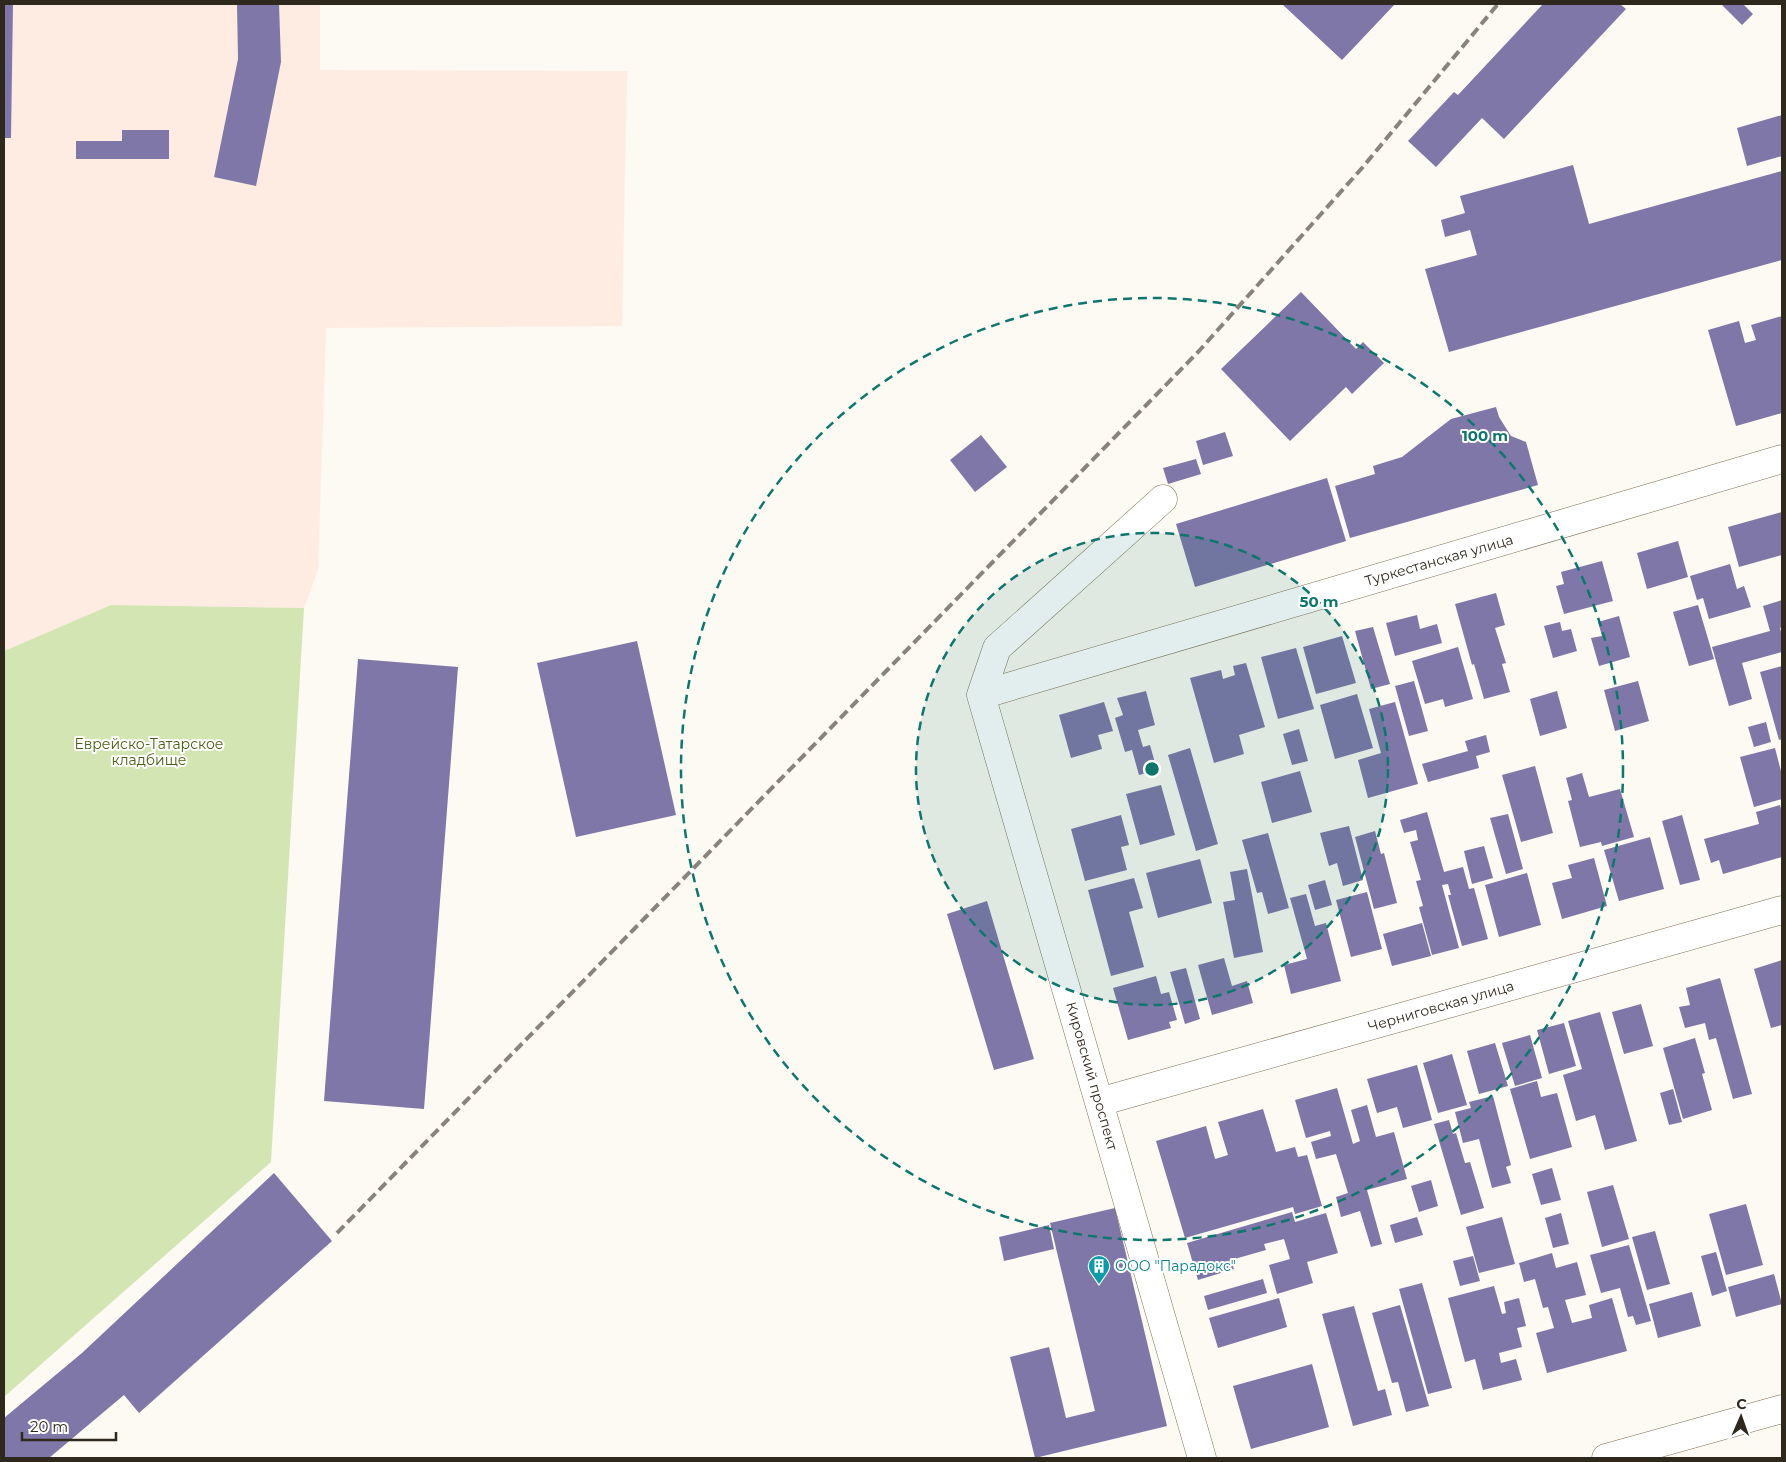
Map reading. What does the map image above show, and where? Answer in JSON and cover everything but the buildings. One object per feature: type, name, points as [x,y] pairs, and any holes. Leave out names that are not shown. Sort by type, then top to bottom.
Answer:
[{"type":"street","name":"Туркестанская улица","points":[[981,695],[1782,460]]},
{"type":"street","points":[[981,695],[997,648],[1163,499]]},
{"type":"street","name":"Кировский проспект","points":[[981,695],[1202,1458]]},
{"type":"street","name":"Черниговская улица","points":[[1099,1102],[1782,910]]},
{"type":"street","points":[[1606,1458],[1782,1410]]},
{"type":"shaded area","points":[[4,4],[320,4],[320,70],[627,71],[622,326],[326,328],[318,570],[304,608],[111,605],[4,651]]},
{"type":"green space","name":"Еврейско-Татарское кладбище","points":[[111,605],[304,608],[271,1162],[4,1397],[4,651]]},
{"type":"railway","points":[[337,1233],[1199,351],[1362,168],[1498,4]]},
{"type":"place","name":"ООО \"Парадокс\"","points":[[1099,1285]]}]
